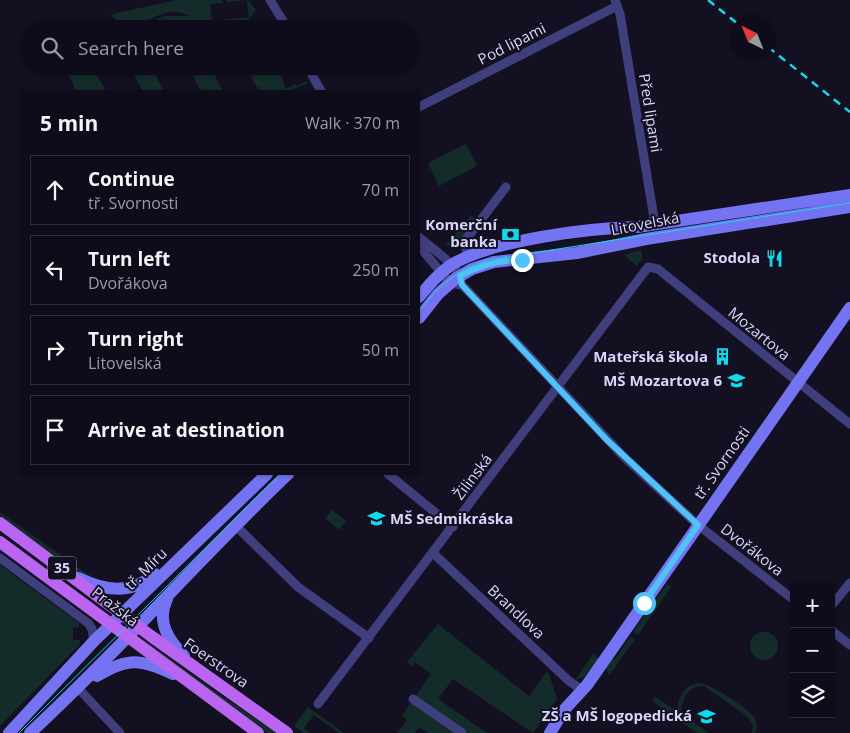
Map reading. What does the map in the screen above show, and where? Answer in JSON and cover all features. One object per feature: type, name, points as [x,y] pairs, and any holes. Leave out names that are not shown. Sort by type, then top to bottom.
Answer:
[{"type":"main road","name":"Litovelská","points":[[446,269],[468,256],[548,237],[655,224],[850,195]]},
{"type":"main road","name":"Litovelská","points":[[457,281],[494,262],[536,259],[599,250],[642,240],[850,207]]},
{"type":"main road","points":[[420,296],[446,269]]},
{"type":"main road","points":[[420,317],[457,281]]},
{"type":"main road","name":"tř. Svornosti","points":[[550,733],[564,710],[582,690],[850,308]]},
{"type":"main road","name":"tř. Míru","points":[[9,733],[38,698],[94,640],[111,624],[126,616],[219,519],[266,475]]},
{"type":"main road","points":[[30,733],[78,688],[133,641],[139,626],[172,590],[287,475]]},
{"type":"main road","points":[[67,572],[101,587],[122,589],[136,587],[150,578],[192,537],[219,519]]},
{"type":"main road","name":"Pražská","points":[[0,523],[126,616]]},
{"type":"main road","name":"Pražská","points":[[0,542],[133,641]]},
{"type":"main road","points":[[172,590],[163,609],[165,629],[172,643],[200,672]]},
{"type":"main road","name":"Foerstrova","points":[[126,616],[200,672],[287,733]]},
{"type":"main road","name":"Foerstrova","points":[[133,641],[258,733]]},
{"type":"main road","points":[[78,688],[113,666],[134,661],[154,665],[184,680]]},
{"type":"main road","points":[[558,733],[582,690]]},
{"type":"street","points":[[270,0],[282,20]]},
{"type":"street","name":"Pod lipami","points":[[420,106],[616,3]]},
{"type":"street","name":"Před lipami","points":[[616,3],[655,224]]},
{"type":"street","points":[[312,75],[320,90]]},
{"type":"street","points":[[468,256],[465,245],[467,238],[506,187]]},
{"type":"street","points":[[420,237],[446,269]]},
{"type":"street","points":[[420,247],[446,269]]},
{"type":"street","name":"Mozartova","points":[[650,266],[658,269],[850,424]]},
{"type":"street","name":"Žilinská","points":[[318,704],[453,527],[643,271],[650,266]]},
{"type":"street","name":"Dvořákova","points":[[446,269],[624,457],[698,525],[790,597]]},
{"type":"street","points":[[389,475],[453,527]]},
{"type":"street","points":[[235,525],[298,586],[368,638]]},
{"type":"street","name":"Brandlova","points":[[433,553],[569,681],[582,690]]},
{"type":"street","name":"Pražská","points":[[0,558],[88,623],[92,629],[94,640]]},
{"type":"street","points":[[835,601],[850,583]]},
{"type":"street","points":[[835,633],[850,644]]},
{"type":"street","points":[[78,688],[120,733]]},
{"type":"street","points":[[413,699],[462,733]]},
{"type":"green space","points":[[176,0],[221,0],[224,3],[210,4],[212,20],[154,20],[164,16],[189,16],[173,12],[158,15],[148,20],[115,20],[110,16]]},
{"type":"green space","points":[[227,0],[247,0],[225,2]]},
{"type":"green space","points":[[247,0],[256,10],[248,20],[221,20],[249,17]]},
{"type":"green space","points":[[69,75],[97,75],[105,90],[76,90]]},
{"type":"green space","points":[[134,75],[156,75],[163,90],[142,90]]},
{"type":"green space","points":[[193,75],[215,75],[222,90],[200,90]]},
{"type":"green space","points":[[251,75],[281,75],[286,89],[306,81],[307,83],[289,90],[261,90],[255,84]]},
{"type":"green space","points":[[466,144],[477,166],[439,186],[428,163]]},
{"type":"green space","points":[[471,215],[474,218],[461,243],[445,246]]},
{"type":"green space","points":[[641,250],[643,258],[637,266],[624,255]]},
{"type":"green space","points":[[332,510],[346,521],[339,530],[325,518]]},
{"type":"green space","points":[[0,512],[87,574],[100,581],[119,586],[104,584],[73,570],[0,516]]},
{"type":"green space","points":[[0,565],[79,623],[79,627],[73,628],[73,640],[80,640],[80,644],[0,726]]},
{"type":"green space","points":[[667,584],[671,587],[638,635],[633,632]]},
{"type":"green space","points":[[438,624],[529,696],[547,671],[557,699],[533,733],[453,679],[438,699],[487,733],[468,733],[415,697],[431,674],[415,662],[412,666],[407,662]]},
{"type":"green space","points":[[764,632],[774,636],[778,646],[774,656],[764,660],[754,656],[750,646],[754,636]]},
{"type":"green space","points":[[631,636],[635,639],[609,676],[606,666],[610,660],[615,659]]},
{"type":"green space","points":[[144,640],[226,699],[278,733],[267,733],[142,642]]},
{"type":"green space","points":[[593,654],[599,659],[583,678],[575,680]]},
{"type":"green space","points":[[700,683],[720,692],[750,713],[756,721],[755,733],[752,733],[753,725],[748,717],[704,686],[694,688],[687,693],[681,712],[708,733],[697,733],[652,701],[655,697],[677,711],[683,692],[690,686]]},
{"type":"green space","points":[[411,702],[456,733],[428,733],[419,727],[415,733],[397,733],[407,720],[402,716]]},
{"type":"green space","points":[[308,707],[344,733],[339,733],[314,715],[304,728],[310,733],[304,733],[294,726]]},
{"type":"tram line","points":[[420,310],[441,286],[449,280],[467,268],[488,260],[850,203]]},
{"type":"tram line","points":[[19,733],[279,475]]},
{"type":"railway","points":[[708,0],[730,18]]},
{"type":"railway","points":[[775,53],[850,112]]},
{"type":"place","name":"Komerční banka","points":[[511,234]]},
{"type":"place","name":"Stodola","points":[[774,258]]},
{"type":"place","name":"Mateřská škola","points":[[722,357]]},
{"type":"place","name":"MŠ Mozartova 6","points":[[736,381]]},
{"type":"place","name":"MŠ Sedmikráska","points":[[376,519]]},
{"type":"place","name":"ZŠ a MŠ logopedická","points":[[706,716]]},
{"type":"route","points":[[522,260],[494,262],[472,269],[460,276],[462,285],[607,440],[698,525],[644,603]]}]
